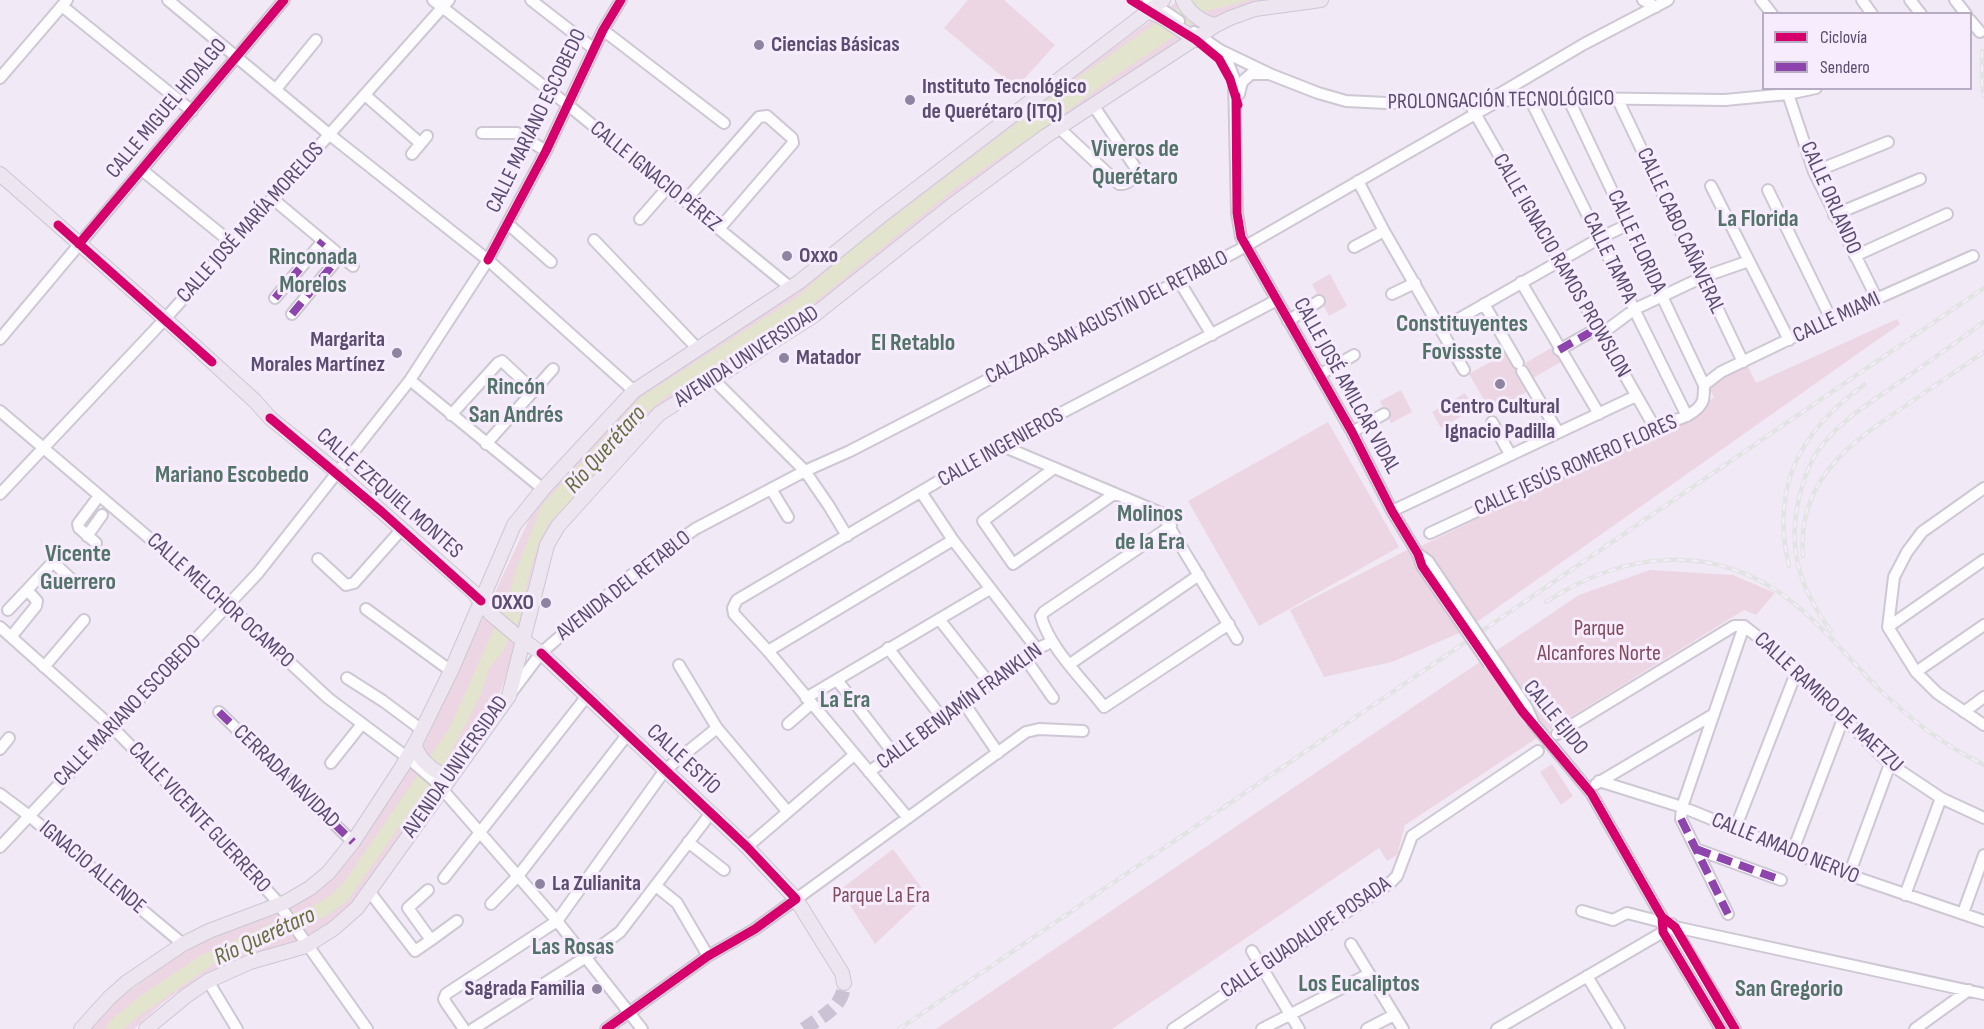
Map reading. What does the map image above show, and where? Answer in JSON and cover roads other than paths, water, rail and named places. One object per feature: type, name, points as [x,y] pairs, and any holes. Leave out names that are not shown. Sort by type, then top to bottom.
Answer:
[{"type":"main road","points":[[1183,0],[1196,32]]},
{"type":"main road","name":"AVENIDA UNIVERSIDAD","points":[[146,1029],[208,981],[333,929],[357,908],[442,780],[509,696],[520,638],[547,544],[558,526],[659,414],[712,378],[813,316],[950,207],[1196,32],[1255,9],[1321,0]]},
{"type":"main road","points":[[1157,8],[1196,32]]},
{"type":"main road","name":"AVENIDA UNIVERSIDAD","points":[[81,1029],[127,982],[183,944],[208,931],[282,909],[321,880],[415,760],[415,745],[451,671],[514,525],[543,489],[634,391],[791,288],[1157,8]]},
{"type":"main road","name":"CALLE EZEQUIEL MONTES","points":[[0,174],[165,319],[255,401],[270,418],[338,473],[520,638]]},
{"type":"main road","name":"AVENIDA DEL RETABLO","points":[[520,638],[541,653]]},
{"type":"main road","name":"CALLE ESTÍO","points":[[541,653],[747,847],[796,899],[842,973],[844,983]]},
{"type":"main road","points":[[415,760],[442,780]]},
{"type":"street","points":[[168,0],[330,135],[488,260],[634,391]]},
{"type":"street","name":"CALLE MIGUEL HIDALGO","points":[[0,339],[284,0]]},
{"type":"street","name":"CALLE IGNACIO PÉREZ","points":[[433,0],[446,4],[791,288]]},
{"type":"street","points":[[531,0],[594,49]]},
{"type":"street","name":"CALLE MARIANO ESCOBEDO","points":[[0,847],[258,573],[410,380],[488,260],[508,224],[546,151],[603,30],[621,0]]},
{"type":"street","points":[[1643,0],[1656,7]]},
{"type":"street","points":[[1486,101],[1584,44],[1668,0]]},
{"type":"street","points":[[1761,0],[1770,12]]},
{"type":"street","points":[[1955,0],[1964,12]]},
{"type":"street","points":[[0,78],[65,3],[192,111]]},
{"type":"street","name":"CALLE JOSÉ MARÍA MORELOS","points":[[0,495],[165,319],[446,4]]},
{"type":"street","points":[[603,30],[724,123]]},
{"type":"street","name":"PROLONGACIÓN TECNOLÓGICO","points":[[1196,32],[1220,50],[1272,75],[1346,101],[1469,102],[1568,98],[1725,100],[1807,90]]},
{"type":"street","name":"CALLE JOSÉ AMILCAR VIDAL","points":[[1196,32],[1219,59],[1237,98]]},
{"type":"street","points":[[276,89],[316,40]]},
{"type":"street","name":"CALLE JOSÉ AMILCAR VIDAL","points":[[1220,50],[1233,72],[1237,98],[1237,213],[1240,237],[1352,432],[1415,550]]},
{"type":"street","points":[[1237,98],[1242,82],[1251,74],[1272,75]]},
{"type":"street","name":"CALLE TAMPA","points":[[1516,84],[1517,93],[1527,101],[1600,238],[1687,416]]},
{"type":"street","name":"CALLE ORLANDO","points":[[1788,94],[1814,172],[1877,299]]},
{"type":"street","points":[[365,95],[424,139],[412,154]]},
{"type":"street","name":"CALLE FLORIDA","points":[[1568,98],[1704,385]]},
{"type":"street","name":"CALLE CABO CAÑAVERAL","points":[[1618,100],[1743,362]]},
{"type":"street","name":"CALZADA SAN AGUSTÍN DEL RETABLO","points":[[805,471],[850,451],[1179,281],[1498,101]]},
{"type":"street","name":"CALLE IGNACIO RAMOS PROWSLON","points":[[1469,102],[1655,429]]},
{"type":"street","points":[[1059,128],[1119,184],[1124,184],[1135,177],[1137,170],[1093,105]]},
{"type":"street","points":[[685,201],[759,117],[764,115],[792,138],[793,143],[719,230]]},
{"type":"street","points":[[482,133],[517,133],[546,151]]},
{"type":"street","points":[[1814,172],[1888,142]]},
{"type":"street","points":[[142,170],[233,244]]},
{"type":"street","points":[[1834,215],[1920,179]]},
{"type":"street","points":[[1358,181],[1464,370]]},
{"type":"street","points":[[1711,186],[1789,340]]},
{"type":"street","points":[[640,219],[668,187]]},
{"type":"street","points":[[1768,190],[1831,319]]},
{"type":"street","points":[[273,199],[353,266]]},
{"type":"street","points":[[1855,256],[1947,214]]},
{"type":"street","points":[[508,224],[551,261]]},
{"type":"street","points":[[1441,329],[1521,282],[1627,225]]},
{"type":"street","points":[[1354,247],[1384,231]]},
{"type":"street","points":[[594,240],[697,348]]},
{"type":"street","points":[[275,298],[323,241]]},
{"type":"street","points":[[292,314],[340,256]]},
{"type":"street","name":"CALLE MIAMI","points":[[1704,385],[1711,378],[1831,319],[1972,256]]},
{"type":"street","points":[[1558,348],[1601,331],[1635,309],[1703,277],[1749,261]]},
{"type":"street","points":[[1179,281],[1212,336]]},
{"type":"street","points":[[1521,282],[1599,414]]},
{"type":"street","points":[[1392,294],[1415,283]]},
{"type":"street","name":"CALLE INGENIEROS","points":[[768,651],[734,614],[733,608],[737,600],[1000,445],[1277,300]]},
{"type":"street","points":[[1288,321],[1319,301]]},
{"type":"street","points":[[1484,304],[1558,432]]},
{"type":"street","points":[[1319,375],[1354,355]]},
{"type":"street","points":[[451,415],[502,361],[533,390]]},
{"type":"street","points":[[486,444],[553,369]]},
{"type":"street","points":[[712,378],[805,471],[847,536]]},
{"type":"street","points":[[410,380],[543,489]]},
{"type":"street","name":"CALLE JESÚS ROMERO FLORES","points":[[1430,533],[1687,416],[1697,410],[1703,400],[1704,385]]},
{"type":"street","points":[[1392,510],[1636,396]]},
{"type":"street","name":"CALLE MELCHOR OCAMPO","points":[[0,411],[229,606],[293,667],[362,724],[415,760]]},
{"type":"street","points":[[1352,432],[1384,414]]},
{"type":"street","points":[[1492,422],[1510,454]]},
{"type":"street","points":[[1000,445],[1053,469],[1156,509],[1171,526],[1238,639]]},
{"type":"street","points":[[1053,469],[983,521],[1008,560],[1013,564],[1114,494]]},
{"type":"street","name":"AVENIDA DEL RETABLO","points":[[509,696],[541,653],[626,579],[695,529],[805,471]]},
{"type":"street","points":[[1984,488],[1922,532],[1906,552],[1894,577],[1888,627],[1916,672],[1937,693],[1984,725]]},
{"type":"street","points":[[771,489],[788,517]]},
{"type":"street","points":[[921,492],[953,540],[1036,650]]},
{"type":"street","points":[[99,496],[78,524],[79,528],[92,539],[102,515]]},
{"type":"street","points":[[1171,526],[1044,612],[1041,616],[1051,642],[1104,707],[1228,624]]},
{"type":"street","points":[[318,559],[346,585],[350,585],[402,530]]},
{"type":"street","points":[[908,818],[768,651],[953,540]]},
{"type":"street","name":"CALLE EJIDO","points":[[1415,550],[1422,566],[1522,711],[1589,790],[1721,1029]]},
{"type":"street","points":[[1888,627],[1984,560]]},
{"type":"street","points":[[8,610],[53,562],[72,580]]},
{"type":"street","points":[[1070,664],[1199,575]]},
{"type":"street","points":[[788,724],[809,701],[837,680],[990,589]]},
{"type":"street","points":[[10,637],[38,601],[27,590]]},
{"type":"street","points":[[366,609],[451,671]]},
{"type":"street","points":[[939,619],[990,684]]},
{"type":"street","points":[[44,667],[84,620]]},
{"type":"street","points":[[1916,672],[1984,625]]},
{"type":"street","points":[[1728,914],[1681,819],[1682,807],[1714,714],[1739,626]]},
{"type":"street","points":[[1557,734],[1739,626]]},
{"type":"street","name":"CALLE RAMIRO DE MAETZU","points":[[1739,626],[1776,651],[1890,764],[1941,798],[1984,818]]},
{"type":"street","name":"CALLE VICENTE GUERRERO","points":[[0,627],[112,727],[194,809],[282,909],[367,1029]]},
{"type":"street","name":"CALLE BENJAMÍN FRANKLIN","points":[[869,772],[1036,650],[1051,642]]},
{"type":"street","points":[[888,648],[943,719]]},
{"type":"street","points":[[1025,658],[1053,698]]},
{"type":"street","points":[[680,665],[717,728],[787,811]]},
{"type":"street","points":[[1735,829],[1796,673]]},
{"type":"street","points":[[347,678],[422,730]]},
{"type":"street","points":[[837,680],[894,754]]},
{"type":"street","points":[[444,878],[587,696]]},
{"type":"street","points":[[1964,712],[1984,697]]},
{"type":"street","points":[[964,703],[998,753]]},
{"type":"street","name":"CERRADA NAVIDAD","points":[[219,712],[353,842]]},
{"type":"street","points":[[1589,790],[1599,781],[1714,714]]},
{"type":"street","points":[[1792,853],[1843,719]]},
{"type":"street","points":[[331,763],[362,724]]},
{"type":"street","points":[[464,1029],[446,1003],[444,999],[446,994],[557,921],[665,770],[717,728]]},
{"type":"street","points":[[606,1029],[708,956],[755,929],[1026,732],[1033,730],[1083,731]]},
{"type":"street","points":[[491,904],[518,876],[627,735]]},
{"type":"street","points":[[0,749],[9,738]]},
{"type":"street","name":"CALLE GUADALUPE POSADA","points":[[1173,1029],[1390,883],[1397,876],[1412,836],[1538,751]]},
{"type":"street","points":[[747,847],[854,755]]},
{"type":"street","points":[[1849,875],[1890,764]]},
{"type":"street","points":[[442,780],[480,832],[557,921],[642,1029]]},
{"type":"street","name":"CALLE AMADO NERVO","points":[[1599,781],[1682,807],[1849,875],[1984,921]]},
{"type":"street","name":"IGNACIO ALLENDE","points":[[0,794],[183,944]]},
{"type":"street","points":[[1905,895],[1941,798]]},
{"type":"street","points":[[473,1029],[586,957],[620,932],[711,813]]},
{"type":"street","points":[[688,842],[724,870]]},
{"type":"street","points":[[1696,849],[1781,880]]},
{"type":"street","points":[[1963,913],[1984,855]]},
{"type":"street","points":[[656,886],[675,901],[708,956]]},
{"type":"street","points":[[392,920],[428,890]]},
{"type":"street","points":[[369,891],[415,951],[457,921]]},
{"type":"street","points":[[408,908],[430,940]]},
{"type":"street","points":[[1582,911],[1613,920],[1627,913],[1675,927],[1984,994]]},
{"type":"street","points":[[1497,1029],[1587,976],[1662,924]]},
{"type":"street","points":[[1675,927],[1736,1029]]},
{"type":"street","points":[[1351,944],[1402,1029]]},
{"type":"street","points":[[1252,951],[1299,1029]]},
{"type":"street","points":[[1262,1029],[1369,974]]},
{"type":"street","points":[[1587,976],[1619,1029]]},
{"type":"street","points":[[208,981],[237,1029]]},
{"type":"street","points":[[1915,1029],[1969,990]]},
{"type":"street","points":[[1367,1029],[1394,1015]]},
{"type":"water","name":"Río Querétaro","points":[[1189,0],[1250,0],[1206,11],[1054,121],[959,185],[802,312],[666,396],[644,415],[608,463],[551,520],[538,544],[519,620],[501,654],[489,668],[481,694],[465,725],[445,762],[347,901],[326,916],[263,945],[215,963],[133,1020],[124,1029],[105,1029],[111,1020],[143,994],[202,955],[291,912],[302,913],[331,895],[346,880],[449,729],[509,596],[516,570],[542,505],[640,398],[797,297],[856,246],[1059,91]]},
{"type":"tunnel","points":[[804,1029],[836,1005],[844,983]]},
{"type":"railway","points":[[1982,51],[1984,96]]},
{"type":"railway","points":[[899,1029],[1984,288]]},
{"type":"railway","points":[[1831,631],[1811,600],[1799,568],[1796,551],[1796,517],[1805,476],[1811,463],[1830,435],[1847,420],[1984,322]]},
{"type":"railway","points":[[1803,556],[1803,529],[1809,506],[1818,485],[1831,467],[1847,450],[1884,420],[1984,352]]},
{"type":"railway","points":[[1789,566],[1784,537],[1784,511],[1795,463],[1807,442],[1823,422],[1864,385]]},
{"type":"railway","points":[[1546,602],[1606,572],[1637,563],[1669,560],[1700,562],[1731,569],[1762,582],[1791,601],[1814,621],[1903,711],[1941,740],[1984,765]]},
{"type":"place","name":"Ciencias Básicas","points":[[759,45]]},
{"type":"place","name":"Instituto Tecnológico de Querétaro (ITQ)","points":[[910,100]]},
{"type":"place","name":"Oxxo","points":[[787,256]]},
{"type":"place","name":"Margarita Morales Martínez","points":[[397,353]]},
{"type":"place","name":"Matador","points":[[784,358]]},
{"type":"place","name":"Centro Cultural Ignacio Padilla","points":[[1500,384]]},
{"type":"place","name":"OXXO","points":[[546,603]]},
{"type":"place","name":"La Zulianita","points":[[540,884]]},
{"type":"place","name":"Sagrada Familia","points":[[597,989]]},
{"type":"district","name":"Viveros de Querétaro","points":[[1135,164]]},
{"type":"district","name":"La Florida","points":[[1758,220]]},
{"type":"district","name":"Rinconada Morelos","points":[[313,272]]},
{"type":"district","name":"Constituyentes Fovissste","points":[[1462,339]]},
{"type":"district","name":"El Retablo","points":[[913,344]]},
{"type":"district","name":"Rincón San Andrés","points":[[516,402]]},
{"type":"district","name":"Mariano Escobedo","points":[[232,476]]},
{"type":"district","name":"Molinos de la Era","points":[[1150,529]]},
{"type":"district","name":"Vicente Guerrero","points":[[78,569]]},
{"type":"district","name":"La Era","points":[[845,701]]},
{"type":"district","name":"Las Rosas","points":[[573,948]]},
{"type":"district","name":"Los Eucaliptos","points":[[1359,985]]},
{"type":"district","name":"San Gregorio","points":[[1789,990]]},
{"type":"park label","name":"Parque Alcanfores Norte","points":[[1599,642]]},
{"type":"park label","name":"Parque La Era","points":[[881,896]]}]
